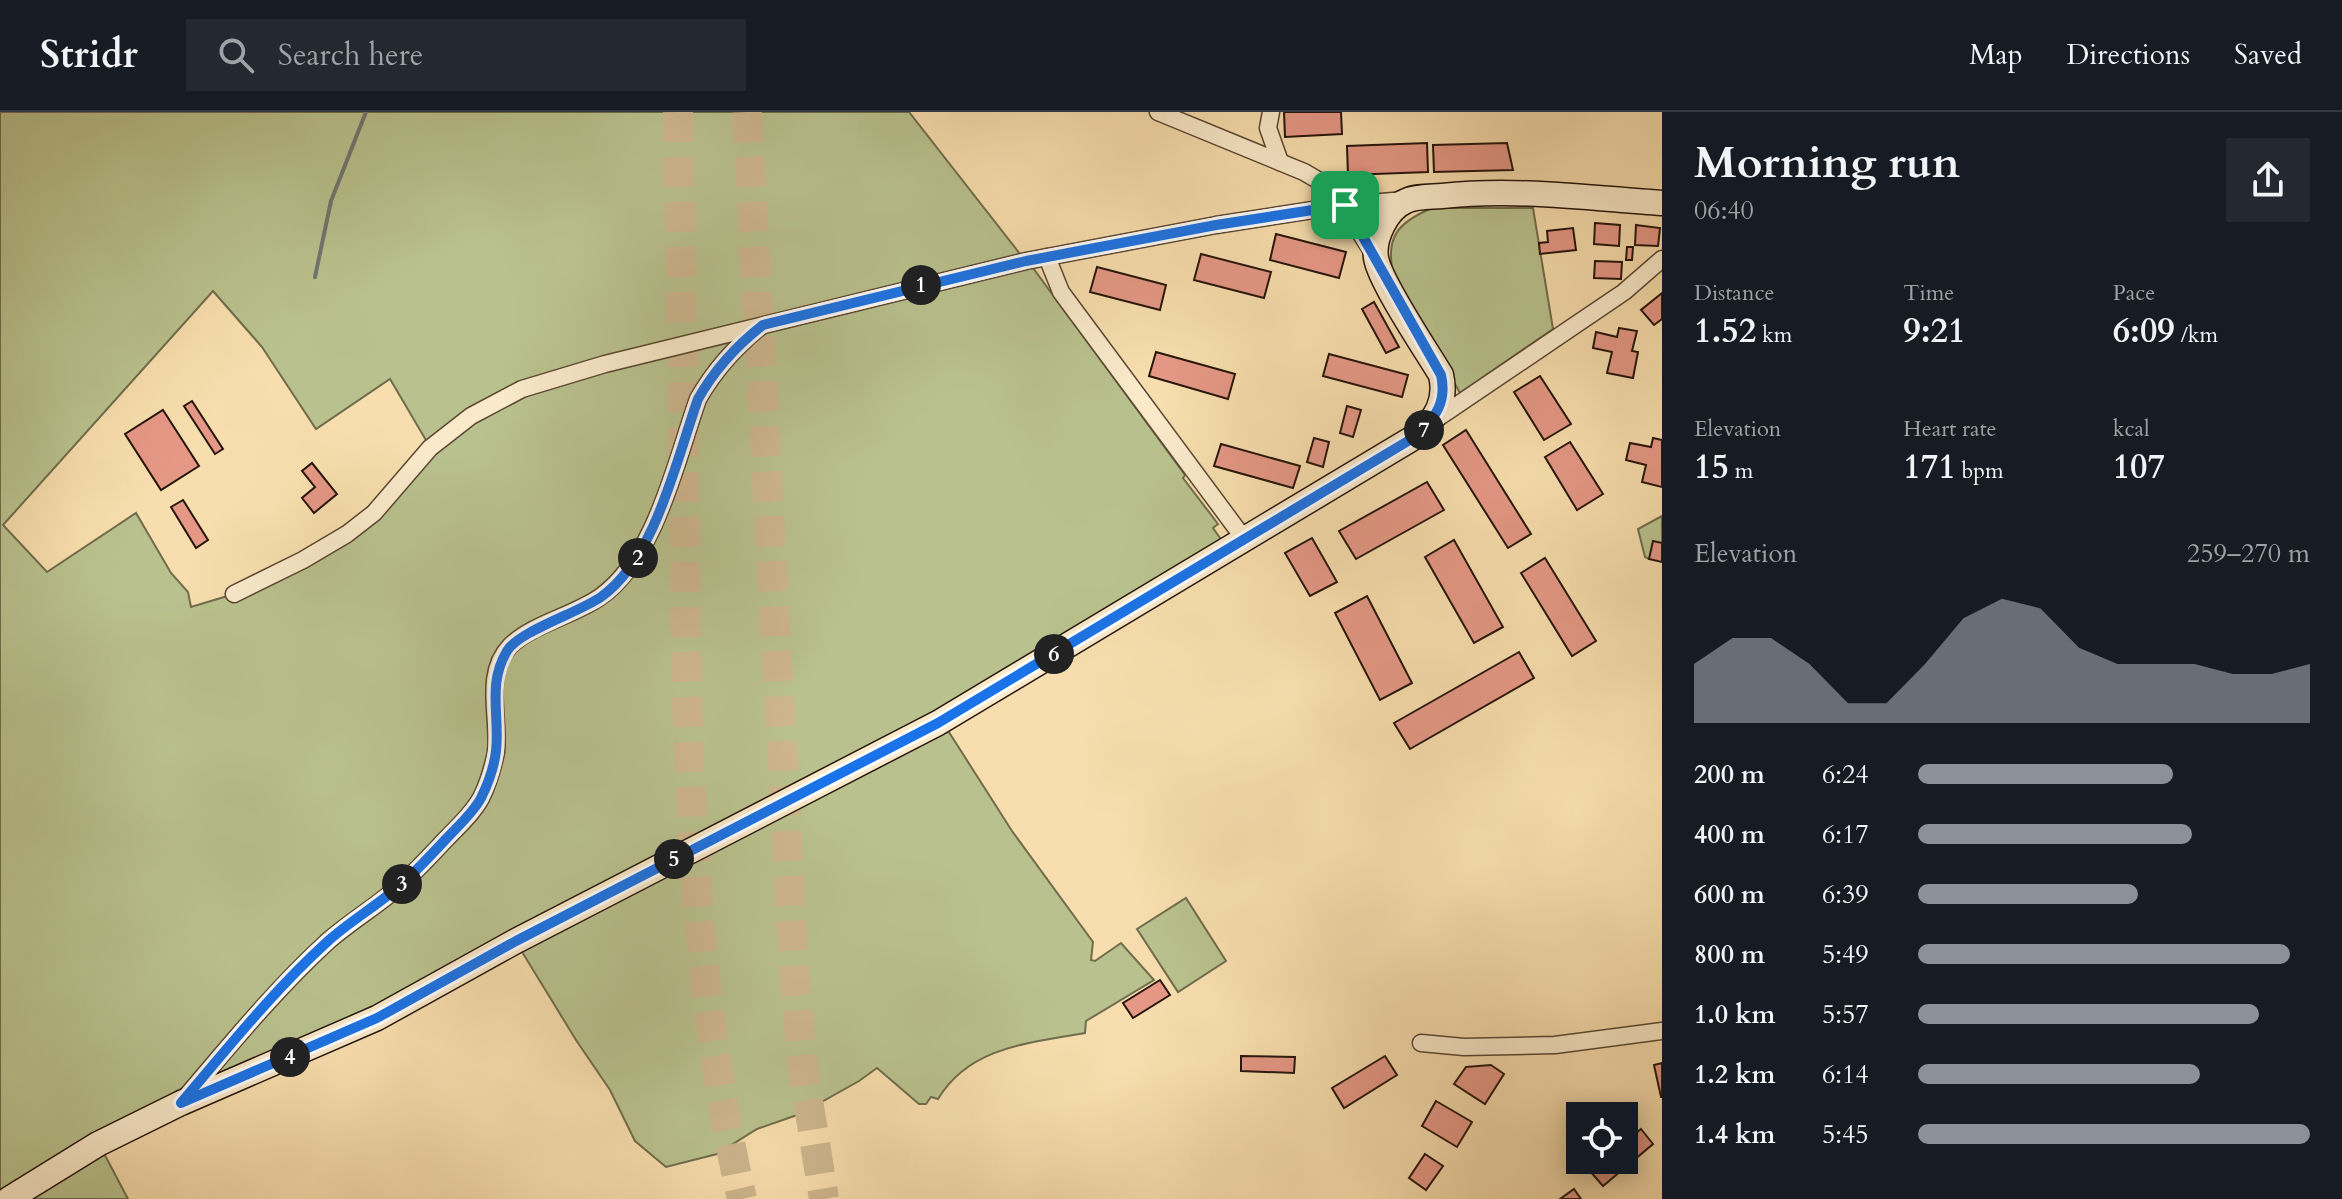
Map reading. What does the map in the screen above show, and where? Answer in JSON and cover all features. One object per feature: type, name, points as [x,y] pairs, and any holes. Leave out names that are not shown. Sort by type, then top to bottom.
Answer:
[{"type":"street","points":[[1158,112],[1313,176],[1333,189],[1376,258],[1441,375],[1442,399],[1431,423]]},
{"type":"street","points":[[1271,112],[1268,128],[1280,162]]},
{"type":"street","points":[[234,594],[303,560],[355,528],[374,513],[430,448],[494,402],[573,372],[1047,257],[1216,225],[1345,205],[1503,193],[1662,203]]},
{"type":"street","points":[[1376,258],[1377,242],[1385,221],[1407,200]]},
{"type":"street","points":[[1047,257],[1061,292],[1245,540]]},
{"type":"street","points":[[9,1199],[98,1144],[181,1103],[377,1018],[516,941],[938,723],[1418,435],[1431,423],[1624,292],[1662,259]]},
{"type":"street","points":[[181,1103],[267,1003],[324,945],[402,884],[481,798],[496,750],[494,689],[499,667],[509,647],[541,628],[580,611],[622,579],[639,556],[652,528],[703,391],[737,346],[763,325]]},
{"type":"street","points":[[1421,1043],[1464,1047],[1555,1045],[1662,1031]]},
{"type":"green space","points":[[0,112],[909,112],[1020,254],[1024,268],[1033,268],[1185,475],[1183,478],[1218,524],[1213,528],[1225,545],[947,729],[1012,831],[1093,942],[1091,960],[1095,961],[1121,943],[1154,980],[1086,1021],[1085,1033],[1023,1044],[984,1057],[951,1081],[938,1099],[931,1097],[926,1104],[919,1104],[877,1068],[800,1114],[757,1129],[717,1154],[666,1167],[635,1141],[610,1090],[516,942],[99,1144],[128,1199],[0,1199]],"holes":[[[213,291],[262,347],[316,429],[390,379],[430,447],[347,534],[234,594],[191,607],[188,592],[171,573],[136,513],[47,572],[3,525]]]},
{"type":"green space","points":[[1432,208],[1533,208],[1553,329],[1460,393],[1393,273],[1391,260],[1397,232],[1411,219]]},
{"type":"green space","points":[[1662,516],[1662,543],[1649,559],[1645,557],[1638,529]]},
{"type":"green space","points":[[1186,898],[1226,961],[1178,992],[1137,929]]},
{"type":"building","points":[[1284,112],[1341,112],[1342,134],[1285,137]]},
{"type":"building","points":[[1427,143],[1428,172],[1348,175],[1347,146]]},
{"type":"building","points":[[1507,143],[1513,170],[1434,172],[1433,145]]},
{"type":"building","points":[[1595,223],[1620,225],[1619,246],[1594,244]]},
{"type":"building","points":[[1636,225],[1660,228],[1658,246],[1635,245]]},
{"type":"building","points":[[1573,228],[1576,250],[1540,254],[1539,243],[1548,242],[1547,231]]},
{"type":"building","points":[[1276,234],[1346,252],[1339,278],[1270,260]]},
{"type":"building","points":[[1627,247],[1633,247],[1632,260],[1626,260]]},
{"type":"building","points":[[1201,254],[1271,272],[1264,298],[1194,280]]},
{"type":"building","points":[[1595,261],[1622,262],[1621,279],[1594,278]]},
{"type":"building","points":[[1097,267],[1166,285],[1160,310],[1090,292]]},
{"type":"building","points":[[1662,293],[1662,319],[1654,325],[1641,310]]},
{"type":"building","points":[[1374,302],[1399,347],[1386,353],[1362,309]]},
{"type":"building","points":[[1619,328],[1637,331],[1632,351],[1638,352],[1633,378],[1607,373],[1612,352],[1593,348],[1596,332],[1617,337]]},
{"type":"building","points":[[1156,352],[1235,374],[1228,399],[1149,376]]},
{"type":"building","points":[[1329,354],[1408,375],[1402,397],[1323,376]]},
{"type":"building","points":[[1540,376],[1571,424],[1544,440],[1514,392]]},
{"type":"building","points":[[192,401],[223,449],[215,454],[184,406]]},
{"type":"building","points":[[1347,406],[1361,410],[1353,437],[1340,433]]},
{"type":"building","points":[[163,410],[199,466],[161,490],[125,434]]},
{"type":"building","points":[[1466,430],[1531,534],[1508,548],[1443,445]]},
{"type":"building","points":[[1314,438],[1329,442],[1323,467],[1307,462]]},
{"type":"building","points":[[1653,438],[1662,440],[1662,487],[1642,482],[1646,465],[1626,460],[1630,443],[1651,447]]},
{"type":"building","points":[[1570,442],[1603,494],[1577,510],[1545,457]]},
{"type":"building","points":[[1221,444],[1300,466],[1293,488],[1214,466]]},
{"type":"building","points":[[312,463],[337,494],[314,513],[302,498],[315,487],[302,471]]},
{"type":"building","points":[[1427,482],[1444,510],[1356,559],[1339,531]]},
{"type":"building","points":[[183,500],[208,540],[196,548],[171,507]]},
{"type":"building","points":[[1312,538],[1337,582],[1310,596],[1285,553]]},
{"type":"building","points":[[1454,540],[1503,627],[1474,643],[1425,557]]},
{"type":"building","points":[[1653,541],[1662,543],[1662,562],[1649,559]]},
{"type":"building","points":[[1545,558],[1596,641],[1572,656],[1521,573]]},
{"type":"building","points":[[1367,596],[1412,683],[1380,700],[1335,613]]},
{"type":"building","points":[[1519,652],[1534,678],[1410,749],[1394,723]]},
{"type":"building","points":[[1160,980],[1170,995],[1133,1018],[1123,1003]]},
{"type":"building","points":[[1241,1056],[1295,1057],[1294,1073],[1241,1071]]},
{"type":"building","points":[[1385,1056],[1397,1075],[1344,1108],[1332,1088]]},
{"type":"building","points":[[1662,1063],[1662,1097],[1661,1097],[1654,1065]]},
{"type":"building","points":[[1491,1065],[1504,1074],[1485,1104],[1454,1084],[1466,1067]]},
{"type":"building","points":[[1436,1101],[1472,1122],[1457,1147],[1422,1126]]},
{"type":"building","points":[[1641,1129],[1653,1144],[1638,1157],[1638,1131]]},
{"type":"building","points":[[1425,1154],[1443,1166],[1426,1190],[1409,1178]]},
{"type":"building","points":[[1593,1174],[1617,1174],[1603,1186]]},
{"type":"building","points":[[1574,1189],[1581,1199],[1560,1199]]},
{"type":"waterway","points":[[315,277],[331,201],[366,112]]},
{"type":"tunnel","points":[[678,112],[686,672],[694,848],[711,1024],[724,1112],[742,1199]]},
{"type":"tunnel","points":[[747,112],[794,968],[803,1069],[824,1199]]},
{"type":"route","points":[[1345,205],[1441,375],[1443,391],[1440,408],[1431,423],[1418,435],[938,723],[516,941],[377,1018],[181,1103],[267,1003],[324,945],[402,884],[481,798],[496,750],[494,689],[499,667],[509,647],[521,638],[580,611],[622,579],[639,556],[652,528],[698,399],[737,346],[763,325],[1026,261],[1216,225],[1345,205]]}]
